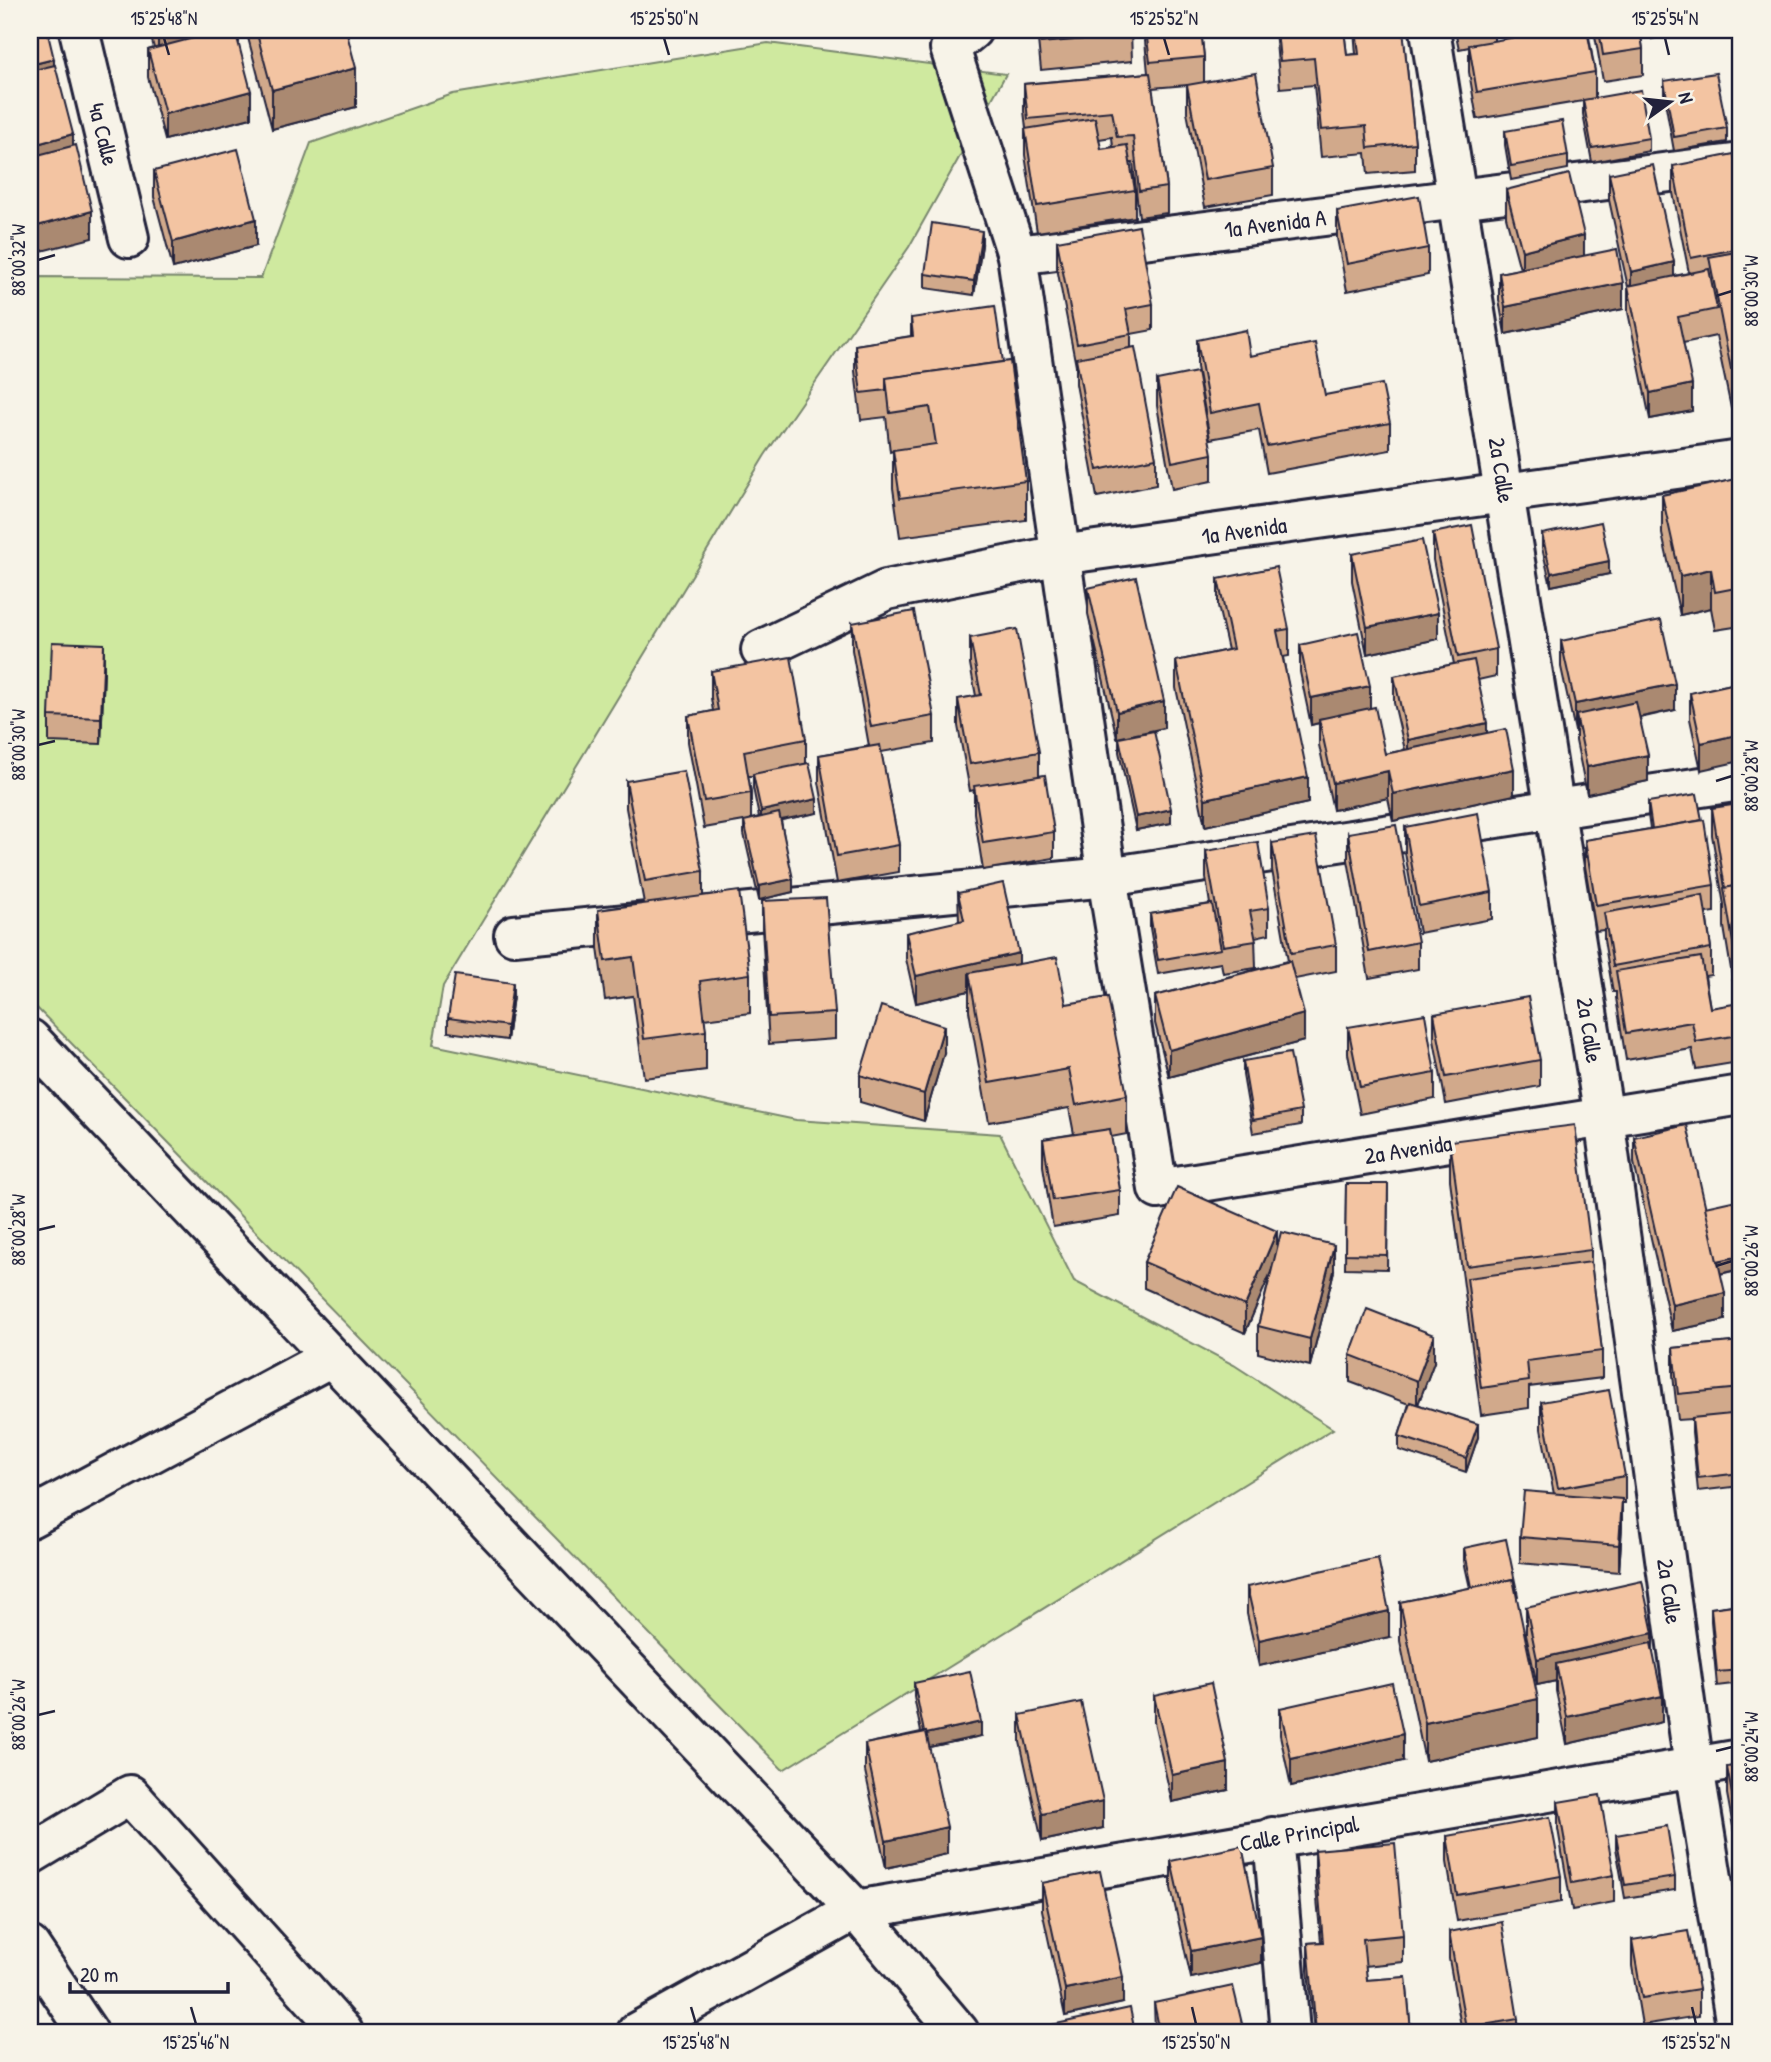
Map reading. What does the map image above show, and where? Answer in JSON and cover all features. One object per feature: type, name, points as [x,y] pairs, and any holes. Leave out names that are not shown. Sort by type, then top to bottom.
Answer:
[{"type":"street","name":"4a Calle","points":[[79,30],[129,238]]},
{"type":"street","name":"2a Calle","points":[[1430,30],[1604,1118],[1694,1767],[1737,2032]]},
{"type":"street","points":[[961,39],[1017,255],[1107,877]]},
{"type":"street","name":"1a Avenida A","points":[[1017,255],[1741,163]]},
{"type":"street","name":"1a Avenida","points":[[761,650],[886,590],[1059,555],[1741,460]]},
{"type":"street","points":[[514,935],[1107,877],[1741,781]]},
{"type":"street","name":"2a Avenida","points":[[1107,877],[1158,1189],[1741,1096]]},
{"type":"street","points":[[30,1040],[856,1910],[959,2032]]},
{"type":"street","points":[[30,1518],[331,1357]]},
{"type":"street","name":"Calle Principal","points":[[637,2032],[856,1910],[1741,1759]]},
{"type":"street","points":[[30,1855],[130,1795],[343,2032]]},
{"type":"street","points":[[1273,1837],[1290,2032]]},
{"type":"street","points":[[30,1946],[88,2032]]},
{"type":"green space","points":[[768,43],[1006,74],[909,247],[765,455],[443,986],[433,1045],[796,1120],[1000,1134],[1074,1281],[1234,1365],[1333,1429],[783,1770],[30,1001],[30,277],[261,278],[311,143],[453,94]]},
{"type":"building","points":[[30,30],[47,30],[54,59],[30,65]]},
{"type":"building","points":[[156,30],[186,30],[158,37]]},
{"type":"building","points":[[224,30],[235,30],[251,91],[165,114],[148,50]]},
{"type":"building","points":[[256,30],[346,30],[356,68],[272,90]]},
{"type":"building","points":[[1040,30],[1131,30],[1132,35],[1041,43]]},
{"type":"building","points":[[1146,30],[1201,30],[1204,57],[1150,62]]},
{"type":"building","points":[[1277,30],[1344,30],[1347,55],[1359,54],[1356,30],[1403,30],[1415,143],[1368,148],[1366,126],[1321,130],[1314,58],[1280,61]]},
{"type":"building","points":[[1557,30],[1587,30],[1595,72],[1477,92],[1469,45]]},
{"type":"building","points":[[1599,30],[1640,30],[1643,49],[1603,55]]},
{"type":"building","points":[[55,65],[73,134],[30,146],[30,71]]},
{"type":"building","points":[[1150,73],[1167,187],[1139,191],[1133,136],[1117,137],[1112,111],[1028,119],[1024,84]]},
{"type":"building","points":[[1256,73],[1273,168],[1205,180],[1187,85]]},
{"type":"building","points":[[1716,73],[1727,128],[1674,137],[1664,81]]},
{"type":"building","points":[[1641,90],[1649,138],[1592,148],[1583,100]]},
{"type":"building","points":[[1095,118],[1101,149],[1127,145],[1135,190],[1037,206],[1025,129]]},
{"type":"building","points":[[1562,121],[1568,156],[1511,166],[1505,131]]},
{"type":"building","points":[[76,145],[92,211],[30,228],[30,157]]},
{"type":"building","points":[[238,149],[256,219],[173,242],[154,171]]},
{"type":"building","points":[[1734,154],[1741,192],[1741,248],[1691,258],[1673,166]]},
{"type":"building","points":[[1653,165],[1674,262],[1631,272],[1609,174]]},
{"type":"building","points":[[1569,174],[1584,235],[1522,251],[1506,190]]},
{"type":"building","points":[[1419,196],[1428,248],[1347,264],[1337,211]]},
{"type":"building","points":[[932,223],[982,231],[974,281],[925,274]]},
{"type":"building","points":[[1139,226],[1153,304],[1126,309],[1131,334],[1077,344],[1057,241]]},
{"type":"building","points":[[1617,249],[1623,283],[1505,307],[1499,273]]},
{"type":"building","points":[[1741,251],[1741,367],[1731,369],[1709,257]]},
{"type":"building","points":[[1709,269],[1717,309],[1678,317],[1692,384],[1650,393],[1628,286]]},
{"type":"building","points":[[995,306],[1003,362],[886,378],[886,390],[861,393],[855,345],[913,336],[911,318]]},
{"type":"building","points":[[1246,330],[1250,356],[1315,343],[1325,395],[1382,384],[1390,423],[1267,446],[1259,403],[1210,413],[1197,340]]},
{"type":"building","points":[[1135,347],[1156,458],[1097,470],[1076,358]]},
{"type":"building","points":[[1010,361],[1026,481],[900,498],[893,450],[936,444],[930,407],[890,413],[886,378]]},
{"type":"building","points":[[1197,372],[1212,454],[1172,462],[1157,380]]},
{"type":"building","points":[[1741,478],[1741,587],[1715,592],[1711,569],[1680,576],[1662,495]]},
{"type":"building","points":[[1601,522],[1609,561],[1551,573],[1542,534]]},
{"type":"building","points":[[1472,525],[1496,649],[1458,657],[1433,533]]},
{"type":"building","points":[[1422,540],[1438,613],[1367,627],[1352,554]]},
{"type":"building","points":[[1276,567],[1289,629],[1277,631],[1308,777],[1205,799],[1176,661],[1233,649],[1218,579]]},
{"type":"building","points":[[1136,577],[1164,701],[1117,712],[1088,588]]},
{"type":"building","points":[[914,611],[934,716],[871,727],[852,623]]},
{"type":"building","points":[[1661,620],[1675,684],[1575,704],[1561,641]]},
{"type":"building","points":[[1017,629],[1039,752],[970,764],[958,699],[981,695],[970,638]]},
{"type":"building","points":[[1358,632],[1370,686],[1311,698],[1300,645]]},
{"type":"building","points":[[52,642],[104,644],[101,718],[49,716]]},
{"type":"building","points":[[791,657],[806,739],[744,751],[751,793],[704,801],[688,716],[718,710],[711,671]]},
{"type":"building","points":[[1474,660],[1487,723],[1408,740],[1394,676]]},
{"type":"building","points":[[1741,682],[1741,734],[1701,743],[1690,693]]},
{"type":"building","points":[[1636,702],[1648,755],[1587,767],[1576,715]]},
{"type":"building","points":[[1375,707],[1385,754],[1506,729],[1514,769],[1393,794],[1388,771],[1333,783],[1319,719]]},
{"type":"building","points":[[1154,731],[1171,809],[1136,817],[1119,738]]},
{"type":"building","points":[[880,745],[899,845],[837,856],[819,755]]},
{"type":"building","points":[[809,763],[817,799],[761,811],[753,774]]},
{"type":"building","points":[[684,771],[703,871],[645,881],[626,781]]},
{"type":"building","points":[[1045,775],[1054,832],[983,843],[974,786]]},
{"type":"building","points":[[1697,794],[1702,820],[1652,829],[1648,802]]},
{"type":"building","points":[[1739,804],[1741,885],[1725,888],[1712,808]]},
{"type":"building","points":[[779,813],[793,879],[759,886],[744,821]]},
{"type":"building","points":[[1478,813],[1492,892],[1419,906],[1405,827]]},
{"type":"building","points":[[1704,820],[1714,885],[1596,905],[1585,840]]},
{"type":"building","points":[[1396,825],[1418,942],[1369,952],[1348,833]]},
{"type":"building","points":[[1316,836],[1336,945],[1291,953],[1272,843]]},
{"type":"building","points":[[1258,842],[1269,908],[1250,911],[1256,941],[1223,946],[1206,851]]},
{"type":"building","points":[[1003,883],[1019,953],[916,976],[906,933],[964,920],[958,893]]},
{"type":"building","points":[[1741,885],[1741,991],[1724,888]]},
{"type":"building","points":[[739,891],[750,974],[700,981],[706,1031],[644,1039],[633,957],[605,961],[598,910]]},
{"type":"building","points":[[1703,895],[1711,948],[1613,966],[1604,913]]},
{"type":"building","points":[[826,898],[835,1013],[769,1017],[762,901]]},
{"type":"building","points":[[1212,904],[1221,949],[1158,960],[1150,914]]},
{"type":"building","points":[[1057,957],[1066,1004],[1108,997],[1127,1095],[1076,1105],[1069,1069],[989,1083],[969,973]]},
{"type":"building","points":[[1701,957],[1710,1008],[1734,1004],[1739,1035],[1696,1042],[1692,1022],[1626,1033],[1616,971]]},
{"type":"building","points":[[1290,961],[1304,1014],[1169,1050],[1155,996]]},
{"type":"building","points":[[455,975],[513,983],[507,1026],[448,1018]]},
{"type":"building","points":[[1528,997],[1540,1060],[1446,1077],[1434,1014]]},
{"type":"building","points":[[881,1006],[944,1026],[924,1094],[860,1075]]},
{"type":"building","points":[[1425,1014],[1435,1073],[1360,1087],[1348,1027]]},
{"type":"building","points":[[1290,1053],[1301,1111],[1253,1120],[1243,1061]]},
{"type":"building","points":[[1575,1125],[1591,1250],[1467,1266],[1450,1141]]},
{"type":"building","points":[[1687,1125],[1725,1293],[1672,1305],[1634,1137]]},
{"type":"building","points":[[1110,1129],[1120,1190],[1053,1200],[1043,1139]]},
{"type":"building","points":[[1346,1184],[1388,1184],[1387,1255],[1345,1254]]},
{"type":"building","points":[[1177,1187],[1277,1231],[1245,1306],[1144,1262]]},
{"type":"building","points":[[1741,1199],[1741,1256],[1717,1261],[1705,1207]]},
{"type":"building","points":[[1281,1232],[1334,1245],[1310,1339],[1258,1326]]},
{"type":"building","points":[[1591,1262],[1602,1351],[1527,1361],[1529,1381],[1481,1388],[1467,1278]]},
{"type":"building","points":[[1367,1309],[1434,1335],[1417,1381],[1350,1355]]},
{"type":"building","points":[[1741,1341],[1741,1388],[1678,1394],[1673,1348]]},
{"type":"building","points":[[1609,1390],[1625,1476],[1558,1488],[1541,1402]]},
{"type":"building","points":[[1410,1402],[1478,1424],[1466,1458],[1399,1436]]},
{"type":"building","points":[[1741,1413],[1741,1473],[1698,1478],[1692,1418]]},
{"type":"building","points":[[1524,1491],[1622,1499],[1619,1545],[1520,1537]]},
{"type":"building","points":[[1506,1539],[1518,1596],[1516,1597],[1513,1579],[1472,1587],[1464,1548]]},
{"type":"building","points":[[1378,1558],[1389,1611],[1259,1640],[1247,1587]]},
{"type":"building","points":[[1513,1579],[1538,1699],[1425,1723],[1400,1602]]},
{"type":"building","points":[[1642,1581],[1653,1633],[1537,1659],[1526,1607]]},
{"type":"building","points":[[1741,1604],[1741,1670],[1717,1672],[1711,1608]]},
{"type":"building","points":[[1651,1643],[1662,1696],[1567,1717],[1556,1664]]},
{"type":"building","points":[[970,1671],[981,1722],[926,1734],[914,1683]]},
{"type":"building","points":[[1211,1683],[1228,1763],[1172,1775],[1154,1696]]},
{"type":"building","points":[[1392,1683],[1403,1734],[1291,1759],[1280,1708]]},
{"type":"building","points":[[1081,1702],[1103,1801],[1042,1814],[1020,1715]]},
{"type":"building","points":[[926,1732],[947,1827],[886,1841],[865,1744]]},
{"type":"building","points":[[1741,1765],[1741,1843],[1727,1767]]},
{"type":"building","points":[[1600,1795],[1614,1875],[1572,1883],[1558,1802]]},
{"type":"building","points":[[1550,1817],[1561,1876],[1457,1895],[1447,1836]]},
{"type":"building","points":[[1667,1826],[1675,1877],[1625,1885],[1616,1835]]},
{"type":"building","points":[[1395,1843],[1403,1935],[1363,1939],[1367,1980],[1406,1977],[1411,2031],[1316,2032],[1308,1943],[1323,1942],[1315,1850]]},
{"type":"building","points":[[1242,1846],[1261,1937],[1191,1951],[1171,1861]]},
{"type":"building","points":[[1100,1871],[1123,1977],[1065,1989],[1042,1883]]},
{"type":"building","points":[[1502,1922],[1518,2019],[1466,2028],[1449,1932]]},
{"type":"building","points":[[1688,1931],[1699,1989],[1642,1998],[1632,1940]]},
{"type":"building","points":[[1233,1986],[1244,2032],[1160,2032],[1154,2003]]},
{"type":"building","points":[[1130,2008],[1135,2032],[1049,2032],[1047,2026]]}]
